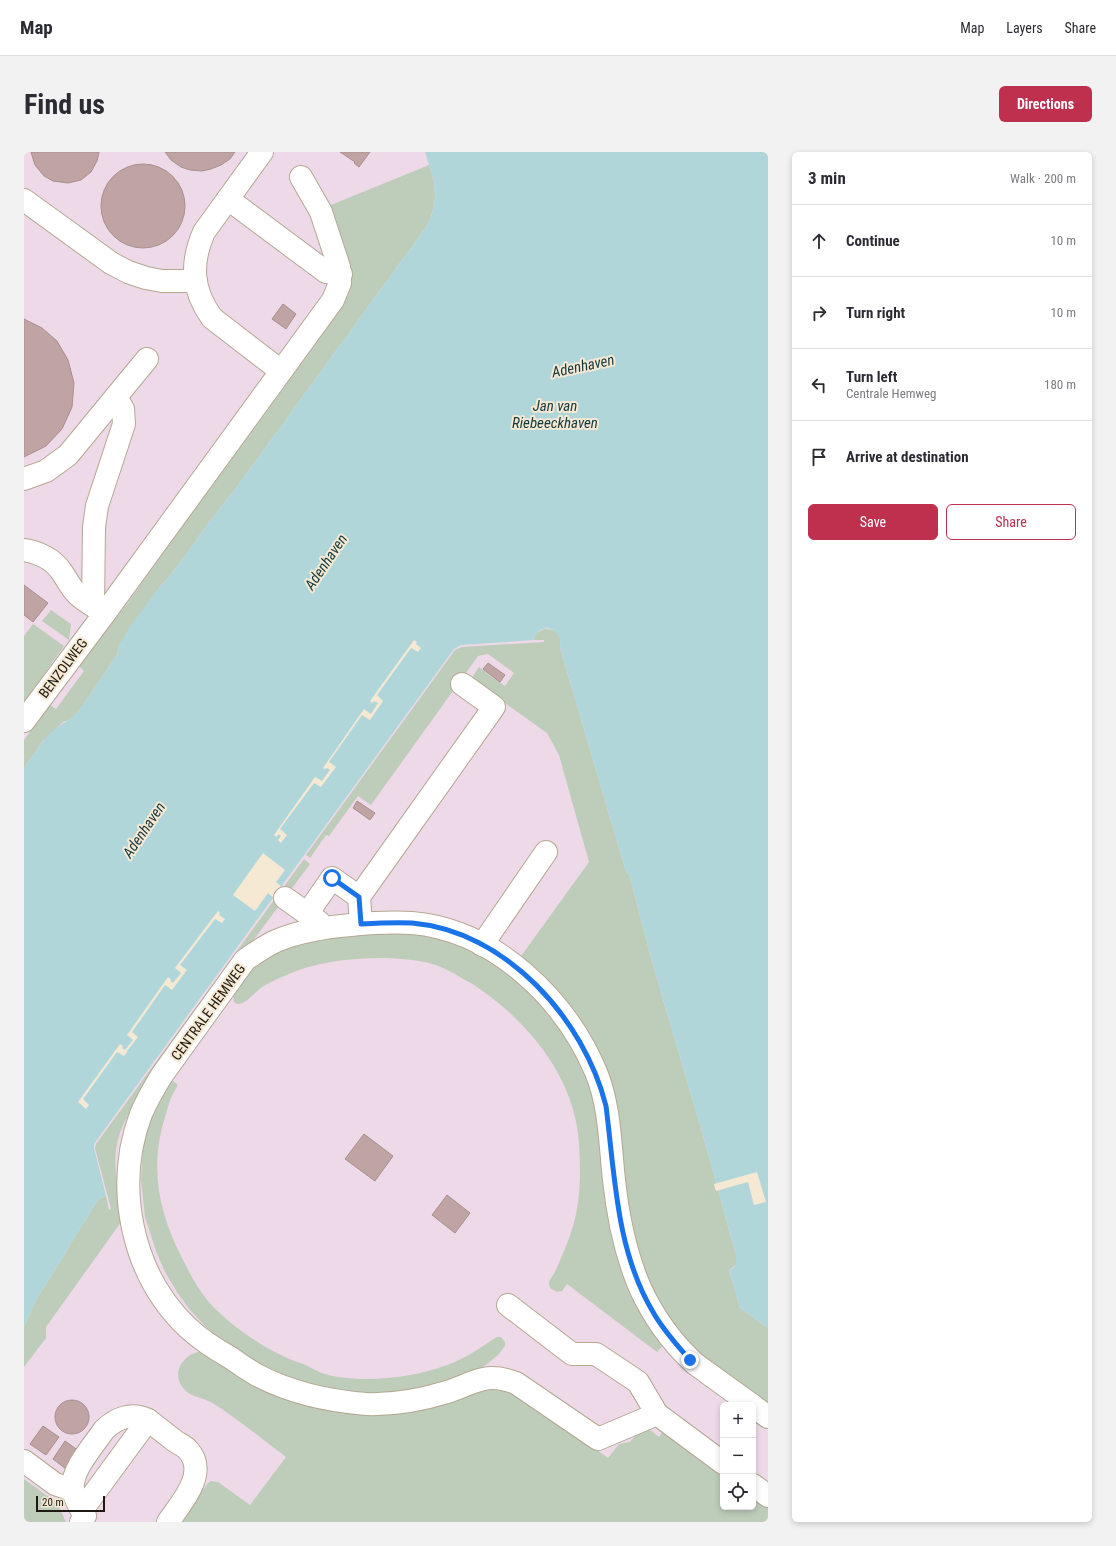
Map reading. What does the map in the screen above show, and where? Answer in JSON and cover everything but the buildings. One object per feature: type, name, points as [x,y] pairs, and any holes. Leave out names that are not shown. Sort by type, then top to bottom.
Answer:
[{"type":"street","points":[[262,152],[204,232],[199,244],[195,268],[196,281],[204,307],[212,318],[281,371]]},
{"type":"street","points":[[228,200],[326,272],[341,274],[321,212],[301,177]]},
{"type":"street","points":[[24,200],[111,263],[128,272],[162,281],[196,281]]},
{"type":"street","name":"BENZOLWEG","points":[[24,722],[89,634],[99,609],[281,371],[333,300],[337,292],[341,274]]},
{"type":"street","points":[[24,479],[46,471],[68,455],[147,359]]},
{"type":"street","points":[[99,609],[95,520],[97,506],[124,424],[123,409],[116,397]]},
{"type":"street","points":[[24,550],[41,555],[52,562],[61,571],[78,595],[99,609]]},
{"type":"street","points":[[361,924],[359,897],[494,707],[462,684]]},
{"type":"street","points":[[482,944],[546,852]]},
{"type":"street","points":[[285,898],[314,922],[332,878],[359,897]]},
{"type":"street","name":"CENTRALE HEMWEG","points":[[657,1414],[598,1439],[516,1383],[495,1377],[483,1378],[447,1392],[421,1399],[395,1403],[368,1404],[311,1396],[284,1387],[257,1375],[205,1342],[187,1328],[171,1311],[147,1272],[132,1227],[128,1181],[130,1158],[142,1114],[162,1075],[245,960],[260,950],[314,922],[361,924],[413,923],[451,932],[482,944],[511,963],[535,984],[565,1019],[590,1060],[602,1089],[606,1106],[613,1158],[616,1198],[632,1268],[641,1290],[653,1313],[667,1333],[690,1360],[748,1402]]},
{"type":"street","points":[[508,1305],[572,1354],[596,1354],[638,1382],[657,1414],[720,1460]]},
{"type":"street","name":"CENTRALE HEMWEG","points":[[756,1408],[768,1417]]},
{"type":"street","points":[[85,1518],[73,1490],[73,1482],[79,1467],[109,1424],[123,1417],[133,1416],[148,1420],[188,1450],[193,1458],[195,1467],[193,1484],[168,1522]]},
{"type":"street","points":[[85,1518],[148,1420]]},
{"type":"street","points":[[24,1461],[56,1484],[73,1490]]},
{"type":"street","points":[[756,1487],[768,1496]]},
{"type":"shaded area","points":[[24,152],[768,152],[768,1522],[24,1522]]},
{"type":"green space","points":[[429,165],[434,181],[435,196],[433,211],[426,227],[236,488],[209,522],[180,563],[159,588],[119,645],[117,655],[78,712],[71,719],[63,722],[42,742],[24,768],[24,740],[50,705],[56,709],[84,671],[79,666],[127,604],[348,294],[351,286],[352,275],[331,205]]},
{"type":"green space","points":[[51,610],[71,624],[69,640],[42,621]]},
{"type":"green space","points":[[33,624],[64,646],[24,702],[24,636]]},
{"type":"green space","points":[[544,629],[553,630],[560,636],[560,648],[626,872],[629,874],[653,965],[736,1255],[736,1265],[729,1270],[740,1308],[768,1328],[768,1412],[674,1333],[634,1253],[613,1113],[519,959],[589,862],[559,755],[547,733],[471,679],[479,667],[505,686],[514,673],[488,654],[478,656],[371,805],[358,796],[329,836],[326,835],[310,858],[306,855],[455,650],[462,647],[544,642],[544,640],[534,640],[536,633]]},
{"type":"green space","points":[[304,859],[310,864],[164,1060],[128,1114],[118,1140],[115,1160],[124,1218],[46,1327],[46,1338],[24,1367],[24,1327],[36,1300],[99,1199],[106,1196],[109,1210],[111,1209],[95,1148],[96,1144]]},
{"type":"green space","points":[[356,931],[429,933],[477,950],[537,994],[583,1058],[606,1150],[667,1341],[657,1352],[567,1284],[562,1291],[557,1292],[550,1288],[549,1282],[555,1272],[568,1241],[578,1205],[580,1156],[576,1119],[568,1095],[558,1073],[545,1052],[512,1015],[494,999],[474,985],[436,965],[405,959],[370,958],[336,961],[305,968],[282,977],[265,986],[243,1003],[237,1004],[234,1002],[233,994],[250,969],[262,958],[308,939]]},
{"type":"green space","points":[[173,1081],[177,1084],[177,1087],[171,1097],[165,1117],[160,1136],[158,1155],[157,1173],[163,1208],[175,1242],[194,1281],[215,1309],[232,1324],[262,1345],[281,1355],[322,1373],[354,1379],[386,1378],[434,1370],[460,1360],[497,1337],[501,1337],[505,1342],[505,1346],[498,1355],[472,1374],[420,1393],[344,1395],[273,1375],[222,1340],[205,1326],[190,1310],[165,1272],[156,1251],[145,1217],[141,1180],[143,1148],[152,1116],[160,1098],[170,1082]]},
{"type":"green space","points":[[204,1351],[314,1405],[485,1385],[520,1394],[608,1458],[619,1444],[630,1442],[635,1436],[649,1429],[659,1437],[663,1431],[720,1473],[720,1510],[756,1510],[756,1499],[768,1508],[768,1522],[183,1522],[182,1520],[208,1483],[211,1481],[218,1482],[250,1505],[286,1457],[211,1402],[190,1394],[184,1389],[178,1376],[181,1364],[185,1359],[197,1352]]},
{"type":"green space","points":[[24,1479],[57,1503],[66,1522],[24,1522]]},
{"type":"water","name":"Jan van Riebeeckhaven","points":[[425,152],[768,152],[768,1328],[740,1308],[729,1270],[735,1266],[736,1255],[706,1146],[653,965],[629,874],[626,872],[560,648],[560,640],[554,631],[549,629],[540,630],[536,634],[534,640],[461,645],[454,649],[94,1144],[106,1196],[99,1199],[74,1238],[36,1300],[24,1327],[24,768],[47,737],[78,712],[117,655],[119,645],[133,622],[180,563],[209,522],[236,488],[426,227],[434,207],[435,190]]},
{"type":"pier","points":[[414,640],[421,648],[418,652],[411,648],[377,695],[383,701],[370,720],[362,715],[329,762],[336,767],[321,787],[314,783],[280,829],[287,835],[281,843],[278,840],[281,836],[278,834],[277,837],[274,835],[315,777],[322,781],[330,770],[323,768],[364,709],[371,714],[378,703],[374,701],[373,703],[370,701]]},
{"type":"pier","points":[[263,853],[285,870],[276,882],[283,888],[275,899],[268,893],[255,911],[233,895]]},
{"type":"pier","points":[[218,911],[220,913],[219,915],[225,919],[222,923],[215,919],[180,965],[187,970],[172,990],[165,985],[132,1032],[138,1037],[124,1056],[117,1052],[83,1099],[89,1105],[86,1109],[78,1102],[120,1044],[125,1050],[133,1040],[127,1035],[168,977],[173,983],[181,973],[175,968]]},
{"type":"pier","points":[[757,1172],[766,1202],[754,1205],[748,1182],[716,1191],[714,1184]]},
{"type":"route","points":[[332,878],[359,897],[361,924],[413,923],[451,932],[482,944],[500,954],[526,975],[565,1019],[587,1054],[602,1089],[606,1106],[620,1222],[632,1268],[653,1313],[667,1333],[690,1360]]},
{"type":"water label","name":"Adenhaven","points":[[583,366]]},
{"type":"water label","name":"Adenhaven","points":[[326,562]]},
{"type":"water label","name":"Adenhaven","points":[[144,830]]}]
